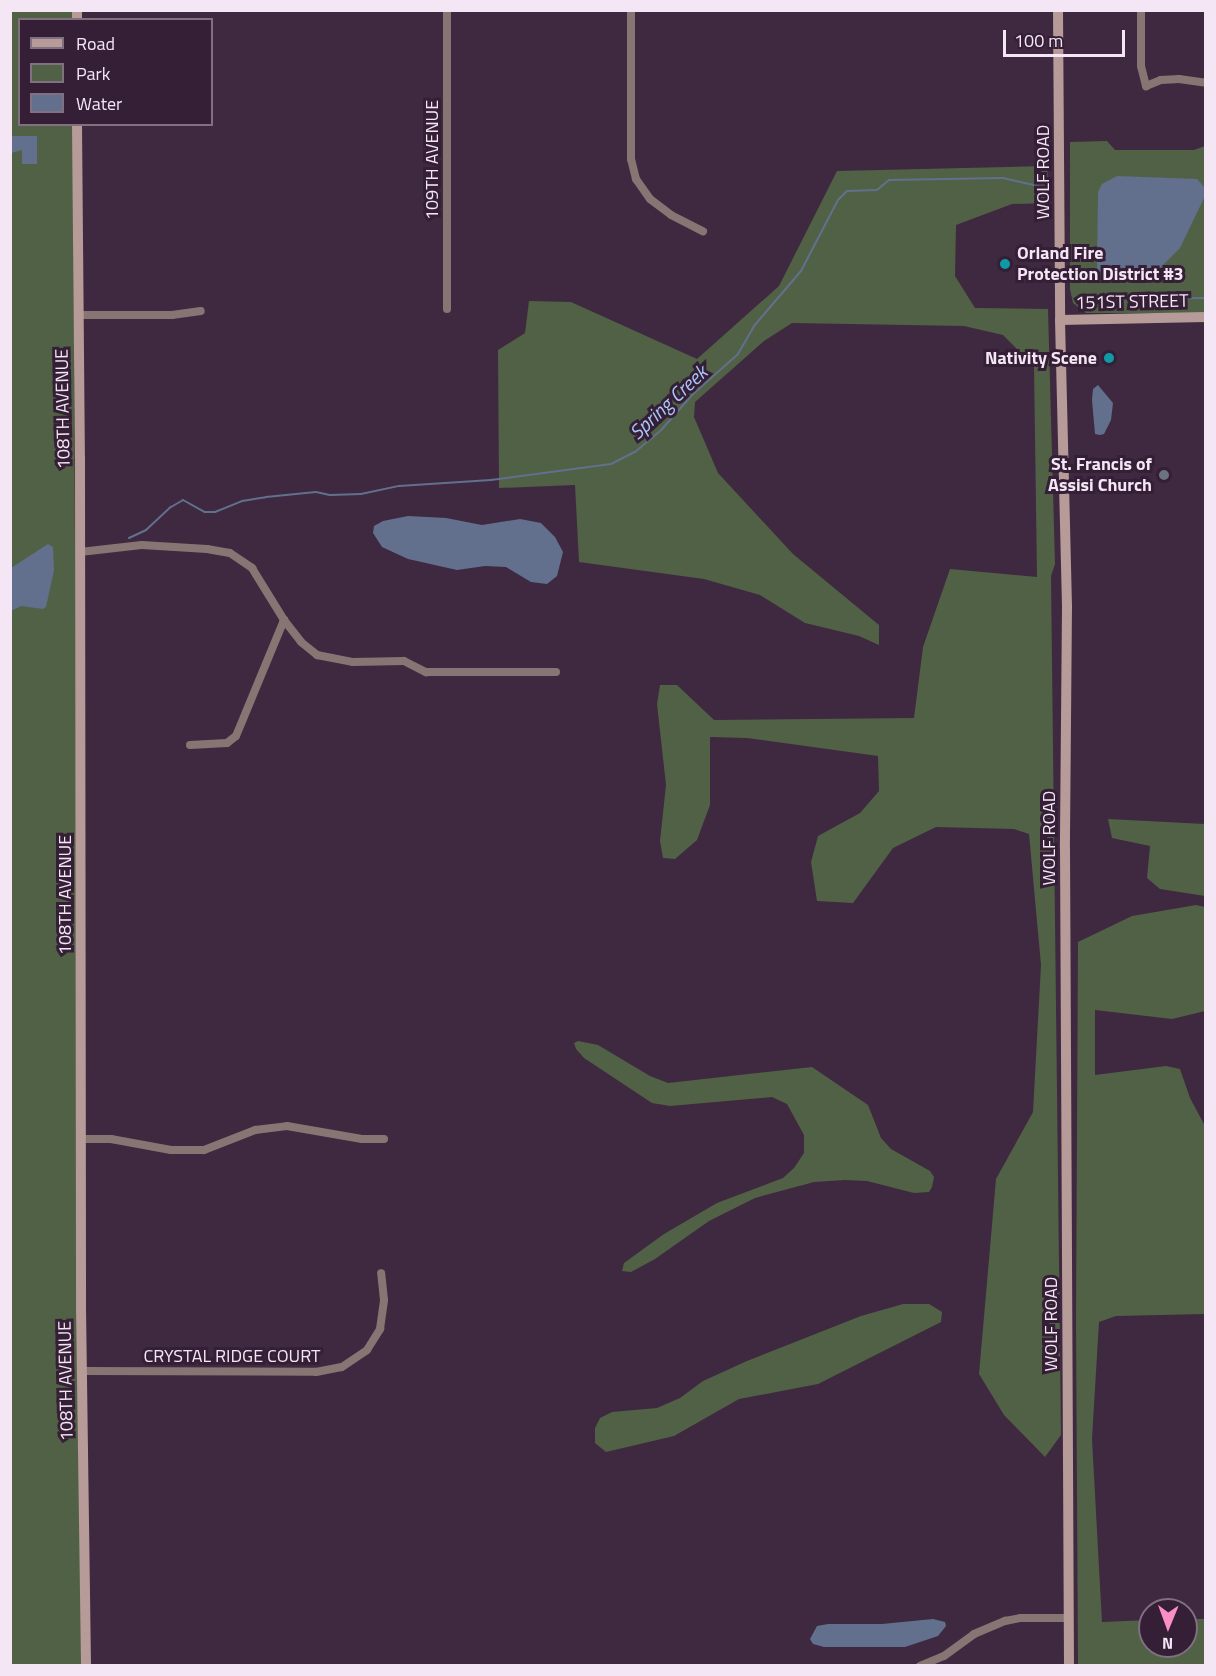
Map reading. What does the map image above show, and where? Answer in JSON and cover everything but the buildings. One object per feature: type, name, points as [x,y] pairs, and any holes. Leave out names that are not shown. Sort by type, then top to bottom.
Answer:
[{"type":"street","name":"109TH AVENUE","points":[[447,10],[447,309]]},
{"type":"street","points":[[631,10],[631,159],[636,178],[650,199],[671,215],[702,231]]},
{"type":"street","name":"WOLF ROAD","points":[[1058,10],[1060,320],[1067,598],[1065,848],[1069,1665]]},
{"type":"street","points":[[1141,10],[1141,66],[1146,86],[1161,80],[1206,82]]},
{"type":"street","name":"108TH AVENUE","points":[[77,126],[80,1139],[86,1665]]},
{"type":"street","points":[[78,315],[172,315],[201,311]]},
{"type":"street","name":"151ST STREET","points":[[1060,320],[1206,317]]},
{"type":"street","points":[[80,552],[142,545],[207,549],[230,553],[252,568],[284,620],[301,642],[317,655],[353,662],[404,661],[426,672],[556,672]]},
{"type":"street","points":[[190,745],[227,743],[236,736],[284,620]]},
{"type":"street","points":[[80,1139],[111,1139],[171,1150],[204,1150],[255,1130],[287,1126],[362,1139],[384,1139]]},
{"type":"street","name":"CRYSTAL RIDGE COURT","points":[[82,1371],[316,1372],[342,1367],[367,1350],[380,1329],[384,1300],[381,1273]]},
{"type":"street","points":[[920,1665],[944,1656],[980,1631],[1005,1621],[1021,1618],[1068,1618]]},
{"type":"green space","points":[[73,10],[73,18],[18,18],[18,126],[73,126],[77,972],[86,1665],[11,1665],[10,11]]},
{"type":"green space","points":[[1107,141],[1115,150],[1194,150],[1205,146],[1205,313],[1086,313],[1073,303],[1070,289],[1070,142]]},
{"type":"green space","points":[[1047,166],[1051,203],[1012,204],[956,225],[955,276],[975,308],[1048,309],[1055,564],[1051,576],[1061,1435],[1045,1457],[1004,1415],[979,1374],[996,1179],[1033,1112],[1041,965],[1029,834],[1014,829],[936,827],[893,848],[853,903],[817,901],[811,862],[818,836],[860,813],[879,791],[878,756],[747,738],[710,737],[710,805],[697,840],[675,859],[663,858],[660,841],[666,785],[657,704],[660,685],[677,685],[714,720],[914,718],[923,647],[950,569],[1037,577],[1034,366],[1003,335],[964,326],[792,323],[764,341],[695,402],[694,417],[718,473],[793,554],[879,625],[879,645],[859,636],[805,623],[760,595],[704,579],[579,562],[575,485],[499,488],[498,350],[525,333],[529,301],[571,302],[697,359],[779,286],[837,171]]},
{"type":"green space","points":[[1108,819],[1205,824],[1205,896],[1160,889],[1147,878],[1150,846],[1112,838]]},
{"type":"green space","points":[[1196,905],[1205,907],[1205,1011],[1172,1019],[1095,1010],[1095,1075],[1166,1066],[1180,1069],[1190,1098],[1205,1126],[1205,1314],[1116,1316],[1099,1322],[1092,1439],[1102,1622],[1138,1620],[1138,1658],[1198,1658],[1198,1619],[1205,1619],[1205,1665],[1078,1665],[1076,1321],[1078,942],[1132,916]]},
{"type":"green space","points":[[578,1041],[598,1045],[650,1076],[668,1083],[812,1067],[868,1105],[881,1138],[891,1149],[930,1171],[934,1177],[932,1187],[929,1192],[914,1193],[867,1181],[814,1182],[755,1198],[709,1221],[655,1259],[631,1272],[622,1271],[624,1263],[664,1234],[717,1203],[783,1178],[794,1168],[804,1153],[804,1135],[787,1104],[772,1097],[670,1106],[652,1103],[584,1058],[576,1049],[574,1043]]},
{"type":"green space","points":[[903,1304],[929,1304],[942,1312],[941,1322],[818,1384],[739,1399],[674,1436],[606,1452],[595,1443],[595,1428],[600,1418],[612,1412],[657,1408],[680,1398],[703,1381],[747,1361],[861,1316]]},
{"type":"water","points":[[11,136],[37,136],[37,164],[22,164],[22,150],[11,153]]},
{"type":"water","points":[[1117,176],[1197,179],[1205,188],[1205,196],[1180,248],[1151,277],[1143,280],[1109,277],[1097,270],[1098,192],[1102,184]]},
{"type":"water","points":[[1098,385],[1113,403],[1111,420],[1104,434],[1100,435],[1095,434],[1092,400],[1093,389]]},
{"type":"water","points":[[408,516],[446,518],[482,525],[520,519],[541,523],[555,537],[563,552],[557,576],[547,584],[531,582],[506,567],[485,566],[457,570],[408,559],[382,547],[373,533],[374,526],[383,521]]},
{"type":"water","points":[[48,544],[53,547],[54,570],[46,607],[43,609],[21,606],[11,611],[11,568]]},
{"type":"water","points":[[933,1619],[945,1622],[946,1626],[938,1636],[905,1647],[824,1647],[813,1644],[810,1639],[817,1626],[828,1624],[882,1624]]},
{"type":"waterway","name":"Spring Creek","points":[[129,538],[146,530],[171,507],[183,500],[205,512],[215,512],[242,501],[266,497],[316,492],[330,495],[361,494],[399,486],[491,480],[611,464],[635,452],[662,429],[693,394],[738,354],[754,326],[801,271],[838,200],[847,191],[877,190],[889,180],[1003,178],[1039,186]]},
{"type":"waterway","name":"Spring Creek","points":[[1086,299],[1206,298]]},
{"type":"place","name":"Orland Fire Protection District #3","points":[[1005,264]]},
{"type":"place","name":"Nativity Scene","points":[[1109,358]]},
{"type":"place","name":"St. Francis of Assisi Church","points":[[1164,475]]}]
